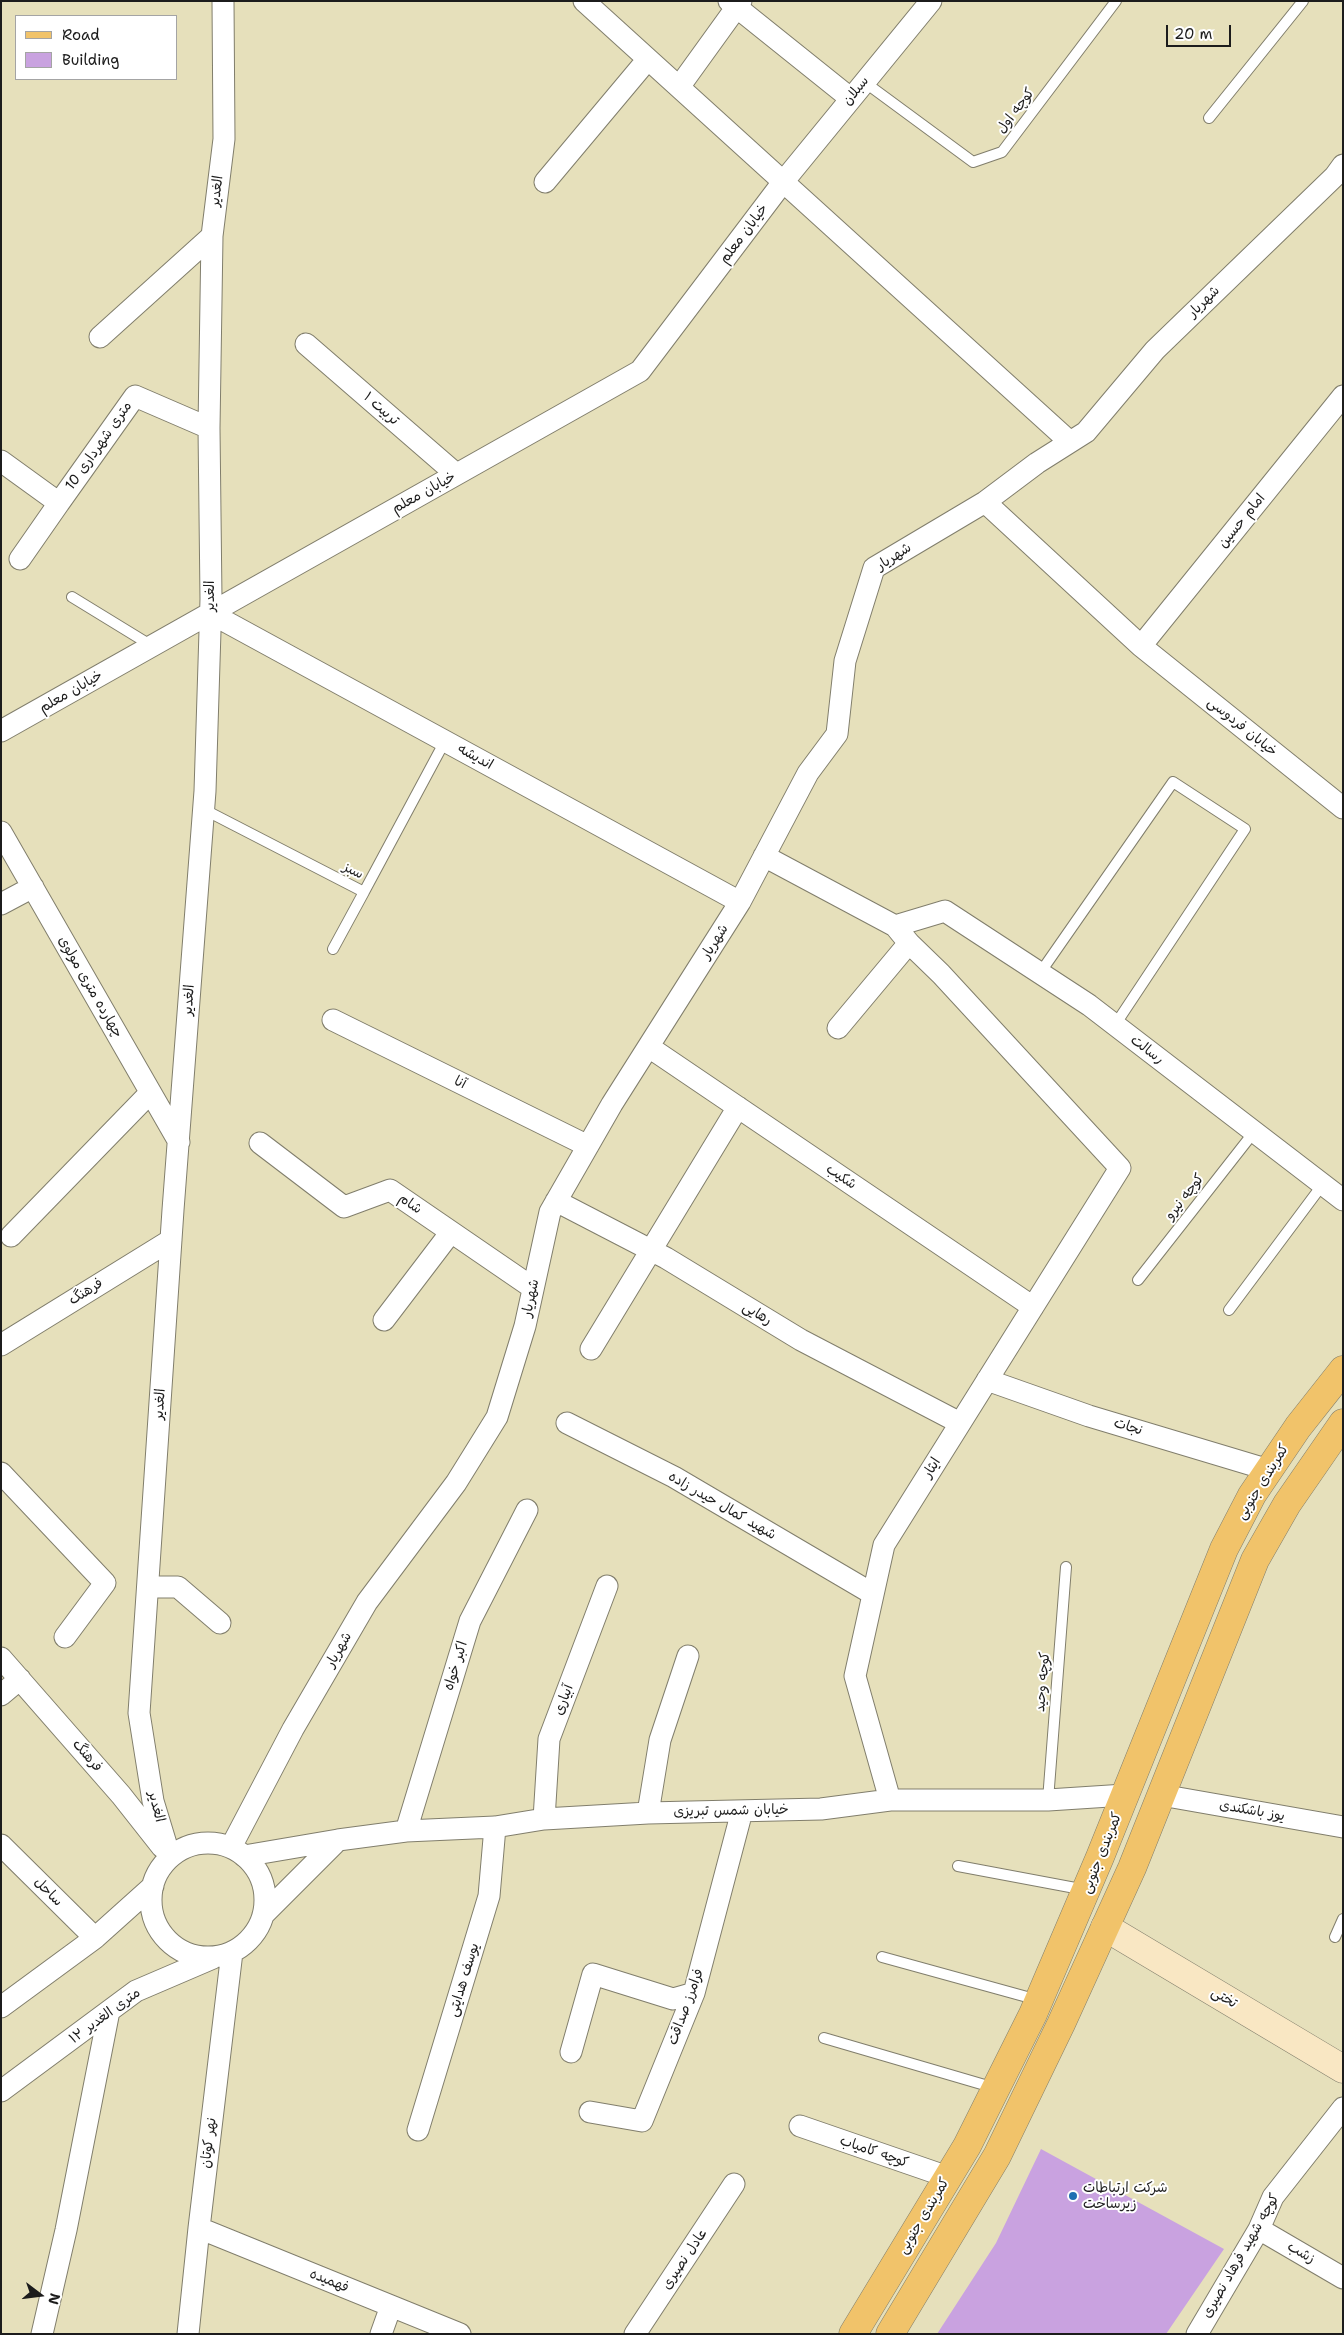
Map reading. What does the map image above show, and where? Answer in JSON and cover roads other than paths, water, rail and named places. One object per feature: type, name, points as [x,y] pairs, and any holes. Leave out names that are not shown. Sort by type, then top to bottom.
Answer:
[{"type":"main road","name":"کمربندی جنوبی","points":[[853,2334],[967,2146],[1039,2001],[1125,1795],[1224,1549],[1252,1495],[1298,1428],[1343,1370]]},
{"type":"main road","points":[[890,2334],[997,2156],[1061,2024],[1162,1795],[1255,1560],[1287,1504],[1343,1424]]},
{"type":"main road","points":[[1125,1795],[1162,1795]]},
{"type":"main road","name":"تختی","points":[[1105,1927],[1343,2069]]},
{"type":"street","name":"الغدیر","points":[[170,1857],[153,1801],[140,1713],[171,1240],[204,809],[210,613],[208,428],[212,236],[224,139],[224,1]]},
{"type":"street","points":[[584,1],[1070,442]]},
{"type":"street","name":"سبلان","points":[[783,182],[930,1]]},
{"type":"street","points":[[678,86],[736,3],[857,90]]},
{"type":"street","points":[[545,182],[648,59]]},
{"type":"street","name":"شهریار","points":[[237,1852],[293,1729],[367,1602],[456,1483],[497,1417],[525,1326],[550,1212],[588,1146],[740,902],[808,773],[837,734],[846,661],[874,568],[984,502],[1086,432],[1155,350],[1334,176],[1343,164]]},
{"type":"street","name":"خیابان معلم","points":[[1,732],[640,371],[783,182]]},
{"type":"street","points":[[100,338],[212,236]]},
{"type":"street","name":"تربیت ۱","points":[[306,344],[456,474]]},
{"type":"street","name":"10 متری شهرداری","points":[[1,461],[59,503],[135,396],[208,428]]},
{"type":"street","name":"امام حسین","points":[[1141,646],[1343,396]]},
{"type":"street","name":"خیابان فردوسی","points":[[984,502],[1141,646],[1343,808]]},
{"type":"street","points":[[20,558],[59,503]]},
{"type":"street","name":"اندیشه","points":[[210,613],[740,902]]},
{"type":"street","name":"چهارده متری مولوی","points":[[1,832],[179,1142]]},
{"type":"street","points":[[764,856],[895,926],[909,943],[838,1028]]},
{"type":"street","points":[[1,904],[33,887]]},
{"type":"street","name":"رسالت","points":[[895,926],[945,911],[1089,1005],[1343,1200]]},
{"type":"street","name":"ایثار","points":[[890,1800],[855,1676],[884,1545],[1120,1168],[941,974],[909,943]]},
{"type":"street","name":"آنا","points":[[333,1020],[588,1146]]},
{"type":"street","name":"شکیب","points":[[649,1047],[1033,1307]]},
{"type":"street","points":[[11,1236],[150,1093]]},
{"type":"street","points":[[591,1349],[738,1107]]},
{"type":"street","name":"شام","points":[[260,1143],[344,1207],[390,1190],[533,1288]]},
{"type":"street","name":"رهایی","points":[[556,1201],[651,1251],[801,1340],[960,1423]]},
{"type":"street","points":[[384,1320],[452,1232]]},
{"type":"street","name":"فرهنگ","points":[[1,1345],[171,1240]]},
{"type":"street","name":"نجات","points":[[987,1380],[1090,1416],[1269,1470]]},
{"type":"street","name":"شهید کمال حیدر زاده","points":[[567,1423],[674,1477],[873,1594]]},
{"type":"street","points":[[4,1481],[105,1583],[65,1637]]},
{"type":"street","name":"اکبر خواه","points":[[406,1831],[470,1621],[527,1510]]},
{"type":"street","name":"آبیاری","points":[[544,1819],[549,1739],[607,1586]]},
{"type":"street","points":[[148,1587],[178,1588],[220,1623]]},
{"type":"street","points":[[648,1813],[660,1740],[688,1656]]},
{"type":"street","name":"فرهنگ","points":[[1,1658],[121,1795],[170,1857]]},
{"type":"street","points":[[1,1695],[20,1679]]},
{"type":"street","name":"خیابان شمس تبریزی","points":[[237,1852],[406,1831],[495,1827],[544,1819],[648,1813],[821,1809],[890,1800],[1048,1800],[1125,1795]]},
{"type":"street","name":"یوز باشکندی","points":[[1162,1795],[1343,1827]]},
{"type":"street","name":"فرامرز صداقت","points":[[590,2112],[642,2121],[694,1994],[742,1811]]},
{"type":"street","name":"یوسف هدایتی","points":[[418,2130],[489,1896],[495,1827]]},
{"type":"street","points":[[263,1915],[338,1840]]},
{"type":"street","points":[[214,1843],[237,1852],[264,1882],[266,1898],[263,1915],[257,1931],[252,1937],[224,1954],[201,1958],[185,1953],[161,1933],[154,1917],[150,1903],[159,1870],[170,1857],[184,1849],[199,1844],[214,1843]]},
{"type":"street","name":"ساحل","points":[[1,1845],[95,1938]]},
{"type":"street","points":[[1,2006],[95,1938],[154,1886]]},
{"type":"street","name":"۱۲ متری الغدیر","points":[[1,2091],[136,1991],[224,1954]]},
{"type":"street","name":"نهر کوتان","points":[[188,2334],[224,1954]]},
{"type":"street","points":[[571,2052],[593,1974],[673,1999],[694,1994]]},
{"type":"street","points":[[42,2334],[66,2230],[109,2011]]},
{"type":"street","name":"کوچه شهید فرهاد نصیری","points":[[1197,2334],[1259,2229],[1273,2197],[1343,2108]]},
{"type":"street","name":"کوچه کامیاب","points":[[800,2126],[948,2178]]},
{"type":"street","name":"عادل نصیری","points":[[635,2334],[734,2184]]},
{"type":"street","name":"فهمیده","points":[[199,2228],[460,2334]]},
{"type":"street","name":"زشب","points":[[1259,2229],[1343,2278]]},
{"type":"street","points":[[381,2334],[391,2306]]},
{"type":"lane","name":"کوچه اول","points":[[857,90],[973,162],[1002,152],[1116,1]]},
{"type":"lane","points":[[1209,118],[1303,1]]},
{"type":"lane","points":[[72,597],[152,646]]},
{"type":"lane","name":"سبز","points":[[204,809],[364,892],[445,741]]},
{"type":"lane","points":[[1040,973],[1173,782],[1245,829],[1115,1025]]},
{"type":"lane","points":[[333,949],[364,892]]},
{"type":"lane","name":"کوچه نیرو","points":[[1138,1280],[1254,1132]]},
{"type":"lane","points":[[1229,1310],[1323,1184]]},
{"type":"lane","name":"کوچه وحید","points":[[1048,1800],[1066,1567]]},
{"type":"lane","points":[[958,1866],[1086,1890]]},
{"type":"lane","points":[[1335,1937],[1343,1919]]},
{"type":"lane","points":[[882,1957],[1039,2001]]},
{"type":"lane","points":[[824,2038],[996,2089]]},
{"type":"place","name":"شرکت ارتباطات زیرساخت","points":[[1073,2196]]}]
